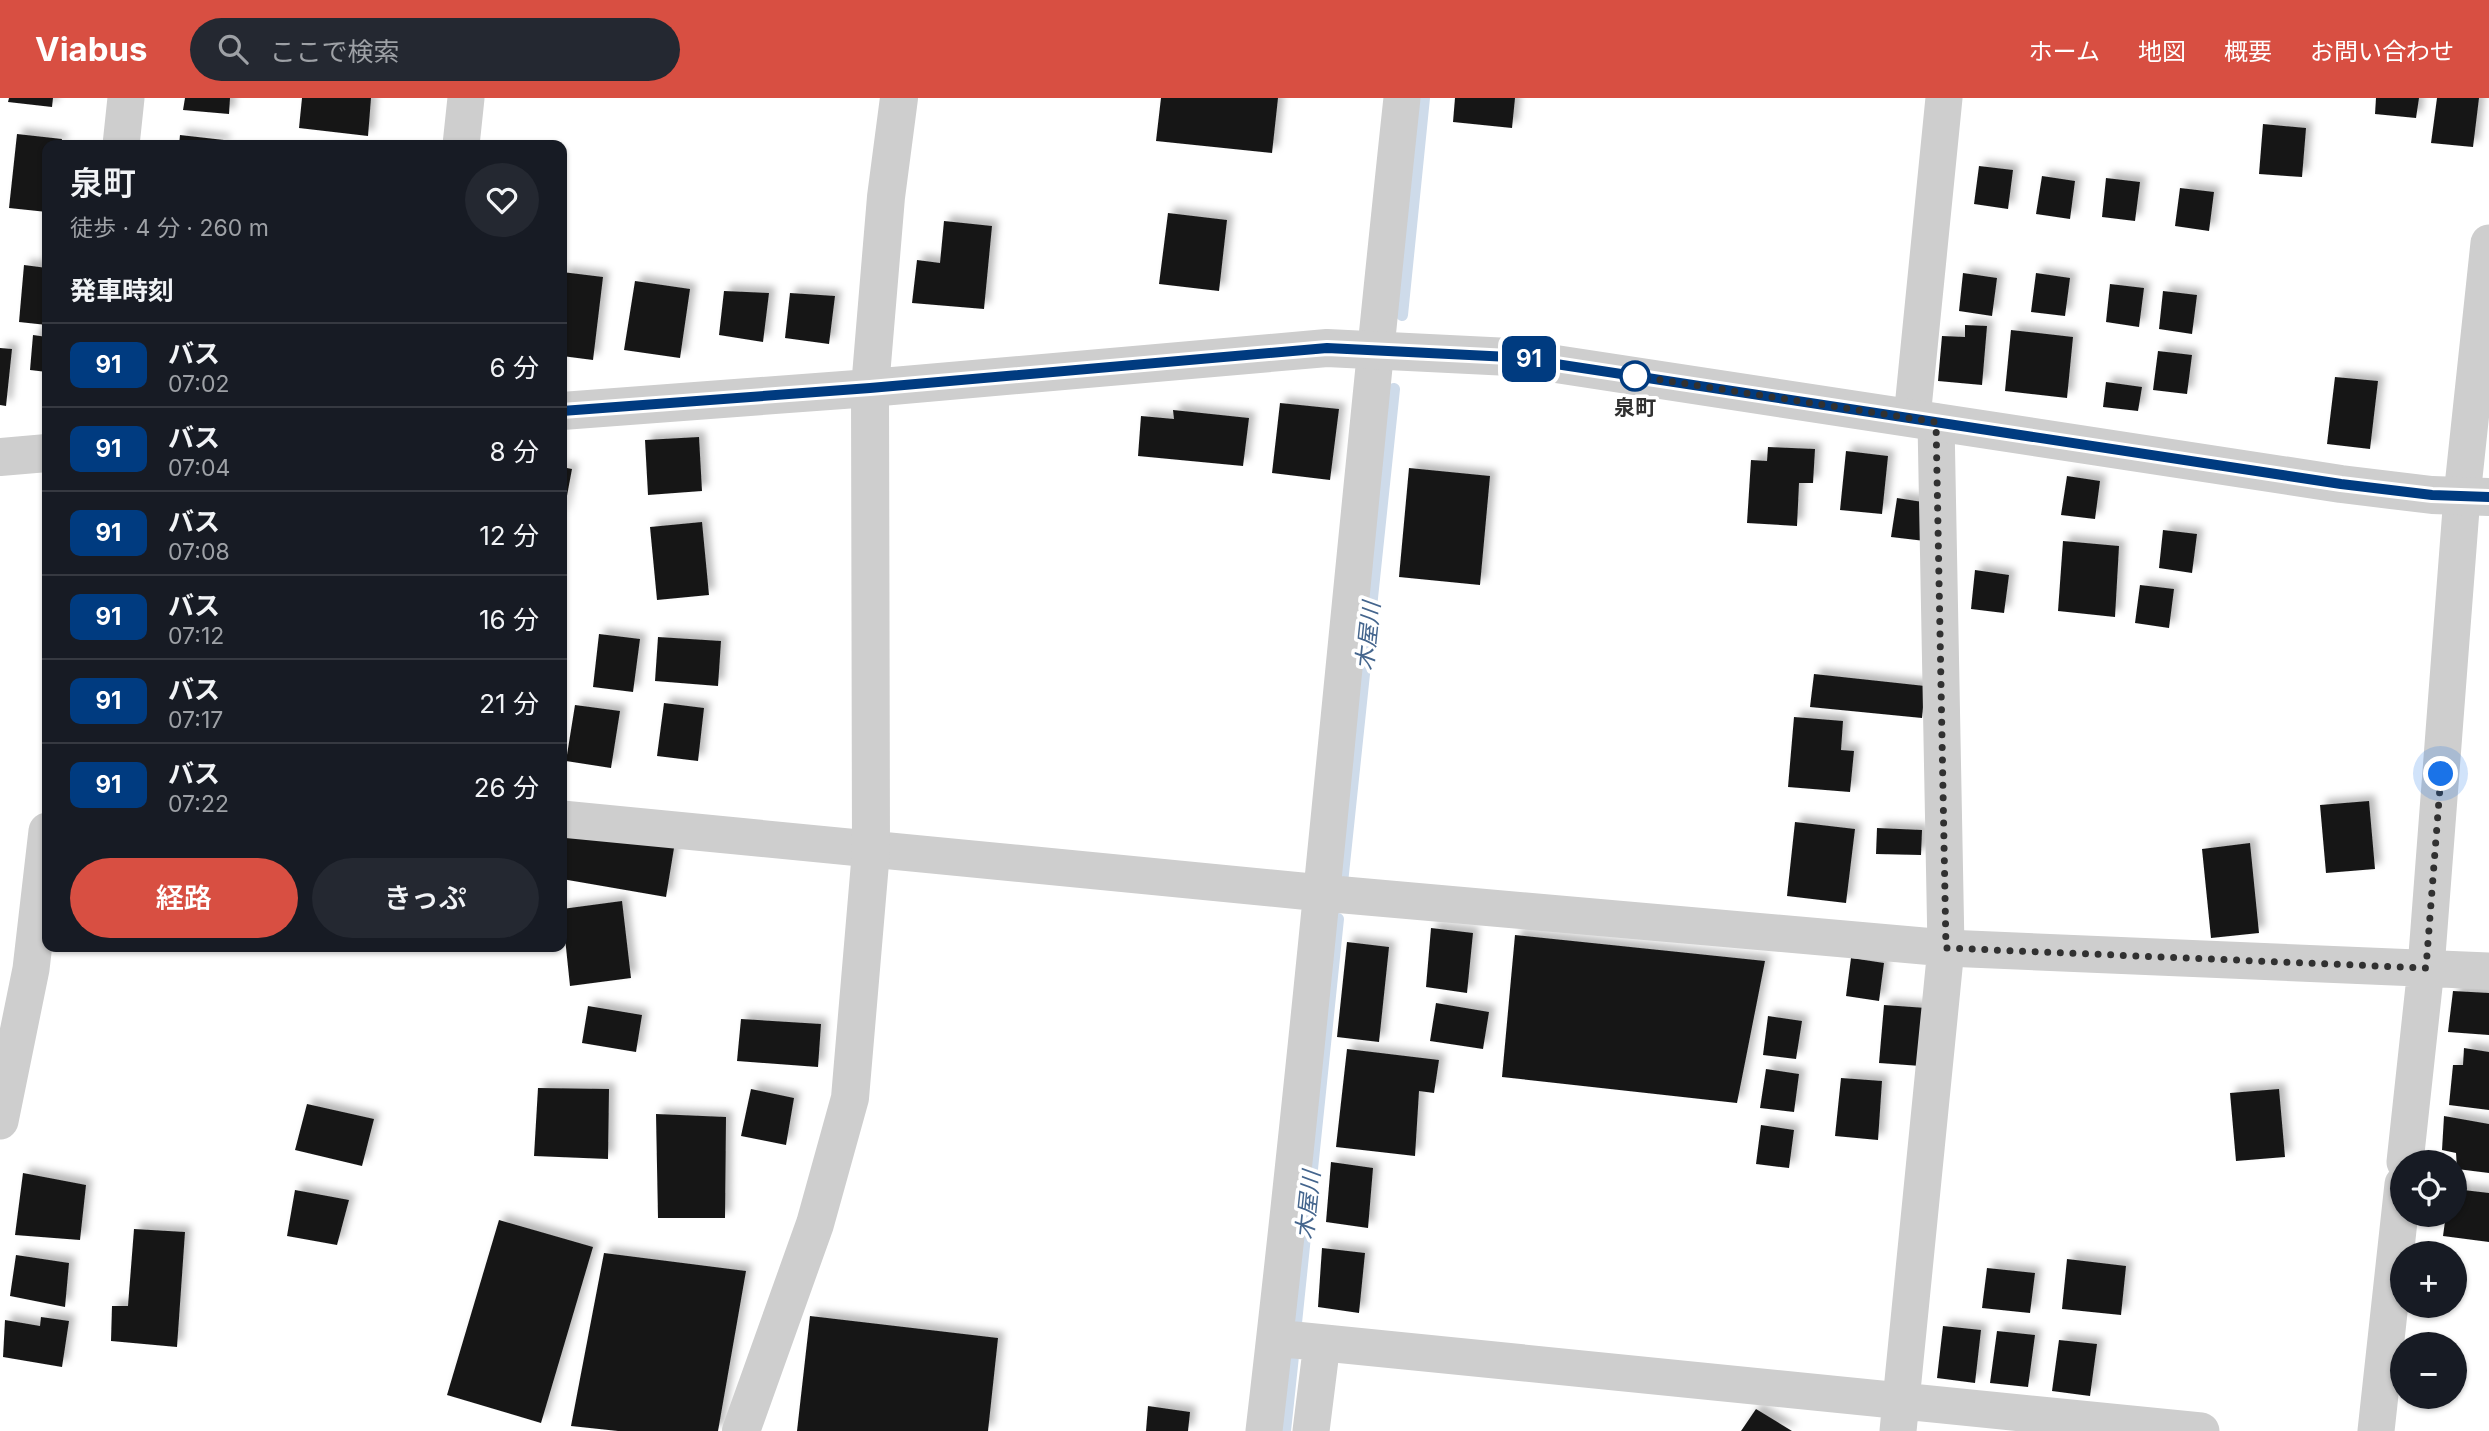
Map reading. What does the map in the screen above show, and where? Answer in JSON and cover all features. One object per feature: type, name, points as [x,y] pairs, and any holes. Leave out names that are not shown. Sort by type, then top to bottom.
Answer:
[{"type":"street","points":[[122,140],[126,98]]},
{"type":"street","points":[[462,140],[466,98]]},
{"type":"street","points":[[741,1431],[815,1224],[849,1098],[871,851],[870,388],[886,197],[899,98]]},
{"type":"street","points":[[1264,1431],[1322,893],[1402,98]]},
{"type":"street","points":[[1899,1415],[1946,948],[1924,420],[1944,98]]},
{"type":"street","points":[[2406,1150],[2476,497],[2489,243]]},
{"type":"street","points":[[567,411],[870,388],[1327,348],[1375,349],[1510,357],[2341,484],[2476,497]]},
{"type":"street","points":[[0,457],[42,453]]},
{"type":"street","points":[[567,820],[871,851],[1946,948],[2489,971]]},
{"type":"street","points":[[0,1121],[31,969],[42,874]]},
{"type":"street","points":[[2376,1431],[2398,1227]]},
{"type":"street","points":[[1275,1338],[1899,1415],[2201,1431]]},
{"type":"street","points":[[1311,1431],[1322,1343]]},
{"type":"building","points":[[9,98],[53,98],[52,107],[8,102]]},
{"type":"building","points":[[185,98],[230,98],[229,114],[183,110]]},
{"type":"building","points":[[302,98],[371,98],[368,136],[299,128]]},
{"type":"building","points":[[1161,98],[1278,98],[1272,153],[1156,141]]},
{"type":"building","points":[[1455,98],[1515,98],[1512,128],[1453,122]]},
{"type":"building","points":[[2376,98],[2419,98],[2416,118],[2375,114]]},
{"type":"building","points":[[2437,98],[2479,98],[2473,147],[2431,143]]},
{"type":"building","points":[[2263,124],[2306,128],[2302,177],[2259,174]]},
{"type":"building","points":[[17,134],[62,139],[42,140],[42,211],[9,208]]},
{"type":"building","points":[[180,135],[224,140],[180,140]]},
{"type":"building","points":[[1979,166],[2013,170],[2008,209],[1974,204]]},
{"type":"building","points":[[2042,176],[2075,181],[2070,219],[2036,214]]},
{"type":"building","points":[[2106,178],[2140,182],[2135,221],[2102,217]]},
{"type":"building","points":[[2180,188],[2214,192],[2209,231],[2175,226]]},
{"type":"building","points":[[1168,213],[1227,220],[1219,291],[1159,284]]},
{"type":"building","points":[[944,221],[992,226],[984,309],[912,303],[917,260],[940,263]]},
{"type":"building","points":[[24,265],[42,267],[42,324],[19,322]]},
{"type":"building","points":[[567,273],[603,277],[593,360],[567,357]]},
{"type":"building","points":[[1963,273],[1997,278],[1992,316],[1959,311]]},
{"type":"building","points":[[2036,273],[2070,278],[2065,316],[2031,312]]},
{"type":"building","points":[[635,281],[690,289],[680,358],[624,350]]},
{"type":"building","points":[[2110,284],[2144,288],[2139,327],[2106,322]]},
{"type":"building","points":[[724,291],[769,293],[763,342],[719,335]]},
{"type":"building","points":[[2163,291],[2197,295],[2192,334],[2159,329]]},
{"type":"building","points":[[790,293],[835,296],[829,344],[785,338]]},
{"type":"building","points":[[1965,325],[1987,326],[1982,385],[1938,381],[1942,336],[1965,337]]},
{"type":"building","points":[[2011,330],[2073,337],[2067,398],[2005,391]]},
{"type":"building","points":[[33,335],[42,336],[42,371],[30,370]]},
{"type":"building","points":[[0,348],[12,349],[6,406],[0,405]]},
{"type":"building","points":[[2158,351],[2192,355],[2187,394],[2153,390]]},
{"type":"building","points":[[2335,377],[2378,381],[2370,449],[2327,444]]},
{"type":"building","points":[[2106,382],[2142,387],[2138,411],[2103,407]]},
{"type":"building","points":[[1280,403],[1339,409],[1330,480],[1272,473]]},
{"type":"building","points":[[1173,410],[1249,418],[1243,466],[1138,456],[1141,416],[1174,419]]},
{"type":"building","points":[[699,437],[702,491],[648,495],[645,440]]},
{"type":"building","points":[[1768,447],[1815,449],[1813,483],[1799,483],[1797,526],[1747,523],[1751,460],[1767,461]]},
{"type":"building","points":[[1846,451],[1888,456],[1882,514],[1840,510]]},
{"type":"building","points":[[567,468],[572,469],[567,496]]},
{"type":"building","points":[[1409,468],[1490,476],[1480,585],[1399,577]]},
{"type":"building","points":[[2067,476],[2100,481],[2095,519],[2061,515]]},
{"type":"building","points":[[1897,498],[1929,503],[1925,541],[1891,537]]},
{"type":"building","points":[[702,522],[709,595],[657,600],[650,527]]},
{"type":"building","points":[[2163,530],[2197,534],[2192,573],[2159,568]]},
{"type":"building","points":[[2063,541],[2119,546],[2115,617],[2058,611]]},
{"type":"building","points":[[1975,570],[2009,575],[2004,613],[1971,609]]},
{"type":"building","points":[[2140,585],[2174,589],[2169,628],[2135,623]]},
{"type":"building","points":[[599,634],[640,639],[633,692],[593,687]]},
{"type":"building","points":[[658,637],[721,641],[718,686],[655,681]]},
{"type":"building","points":[[1814,674],[1925,686],[1922,718],[1810,707]]},
{"type":"building","points":[[664,703],[704,708],[698,761],[657,756]]},
{"type":"building","points":[[575,705],[620,711],[611,768],[567,761]]},
{"type":"building","points":[[1794,717],[1843,721],[1841,750],[1854,751],[1850,792],[1788,787]]},
{"type":"building","points":[[2369,801],[2375,869],[2326,873],[2320,805]]},
{"type":"building","points":[[1795,822],[1855,829],[1846,903],[1787,896]]},
{"type":"building","points":[[1877,828],[1922,830],[1921,855],[1876,854]]},
{"type":"building","points":[[568,830],[674,848],[666,897],[567,880]]},
{"type":"building","points":[[2250,843],[2259,933],[2211,938],[2202,849]]},
{"type":"building","points":[[622,901],[631,978],[570,986],[566,952],[567,908]]},
{"type":"building","points":[[1431,928],[1473,933],[1467,993],[1426,987]]},
{"type":"building","points":[[1515,935],[1765,961],[1737,1103],[1502,1077]]},
{"type":"building","points":[[1347,942],[1389,947],[1379,1042],[1337,1037]]},
{"type":"building","points":[[1851,958],[1884,963],[1879,1001],[1846,996]]},
{"type":"building","points":[[2453,991],[2489,993],[2489,1035],[2448,1032]]},
{"type":"building","points":[[1436,1003],[1489,1012],[1483,1049],[1430,1041]]},
{"type":"building","points":[[1884,1005],[1926,1008],[1921,1066],[1879,1063]]},
{"type":"building","points":[[588,1006],[642,1015],[636,1052],[582,1043]]},
{"type":"building","points":[[1768,1016],[1802,1021],[1796,1059],[1763,1055]]},
{"type":"building","points":[[741,1019],[821,1024],[818,1067],[737,1061]]},
{"type":"building","points":[[2464,1048],[2489,1052],[2489,1110],[2449,1105],[2453,1065],[2463,1065]]},
{"type":"building","points":[[1347,1049],[1439,1060],[1434,1093],[1419,1091],[1415,1156],[1336,1147]]},
{"type":"building","points":[[1766,1069],[1799,1074],[1794,1112],[1760,1108]]},
{"type":"building","points":[[1841,1078],[1882,1081],[1878,1140],[1835,1136]]},
{"type":"building","points":[[538,1088],[609,1089],[608,1159],[534,1156]]},
{"type":"building","points":[[751,1089],[794,1098],[786,1145],[741,1136]]},
{"type":"building","points":[[2279,1089],[2285,1157],[2236,1161],[2230,1093]]},
{"type":"building","points":[[307,1104],[374,1119],[362,1166],[295,1150]]},
{"type":"building","points":[[656,1114],[726,1117],[725,1218],[658,1218]]},
{"type":"building","points":[[2444,1116],[2489,1124],[2489,1173],[2467,1170],[2467,1150],[2442,1150]]},
{"type":"building","points":[[1761,1125],[1794,1130],[1789,1168],[1756,1164]]},
{"type":"building","points":[[1331,1162],[1373,1168],[1368,1228],[1326,1222]]},
{"type":"building","points":[[23,1173],[86,1185],[80,1240],[15,1235]]},
{"type":"building","points":[[295,1190],[349,1200],[337,1245],[287,1236]]},
{"type":"building","points":[[2467,1190],[2489,1193],[2489,1242],[2443,1236],[2444,1227],[2467,1227]]},
{"type":"building","points":[[499,1220],[593,1247],[541,1423],[447,1395]]},
{"type":"building","points":[[134,1229],[185,1232],[177,1347],[111,1341],[112,1306],[128,1306]]},
{"type":"building","points":[[1322,1248],[1365,1253],[1359,1313],[1318,1307]]},
{"type":"building","points":[[604,1253],[746,1271],[718,1431],[618,1431],[571,1426]]},
{"type":"building","points":[[16,1255],[69,1263],[65,1307],[10,1296]]},
{"type":"building","points":[[2067,1259],[2126,1266],[2121,1315],[2062,1309]]},
{"type":"building","points":[[1987,1268],[2035,1273],[2030,1313],[1982,1308]]},
{"type":"building","points":[[810,1316],[998,1338],[988,1431],[797,1431]]},
{"type":"building","points":[[41,1317],[69,1321],[62,1367],[3,1357],[5,1320],[40,1326]]},
{"type":"building","points":[[1943,1326],[1981,1330],[1975,1383],[1937,1378]]},
{"type":"building","points":[[1997,1331],[2035,1335],[2028,1387],[1990,1383]]},
{"type":"building","points":[[2059,1340],[2097,1344],[2090,1396],[2052,1391]]},
{"type":"building","points":[[1148,1406],[1190,1412],[1188,1431],[1146,1431]]},
{"type":"building","points":[[1756,1409],[1792,1431],[1741,1431]]},
{"type":"waterway","name":"木屋川","points":[[1402,315],[1424,98]]},
{"type":"waterway","name":"木屋川","points":[[1342,883],[1394,389]]},
{"type":"waterway","name":"木屋川","points":[[1296,1323],[1338,919]]},
{"type":"waterway","name":"木屋川","points":[[1285,1431],[1293,1356]]},
{"type":"bus line","name":"91","points":[[567,411],[870,388],[1327,348],[1375,349],[1510,357],[2341,484],[2432,495],[2489,497]]},
{"type":"place","name":"泉町","points":[[1635,376]]},
{"type":"route","points":[[1635,376],[1936,422],[1946,948],[2426,968],[2441,774]]}]
